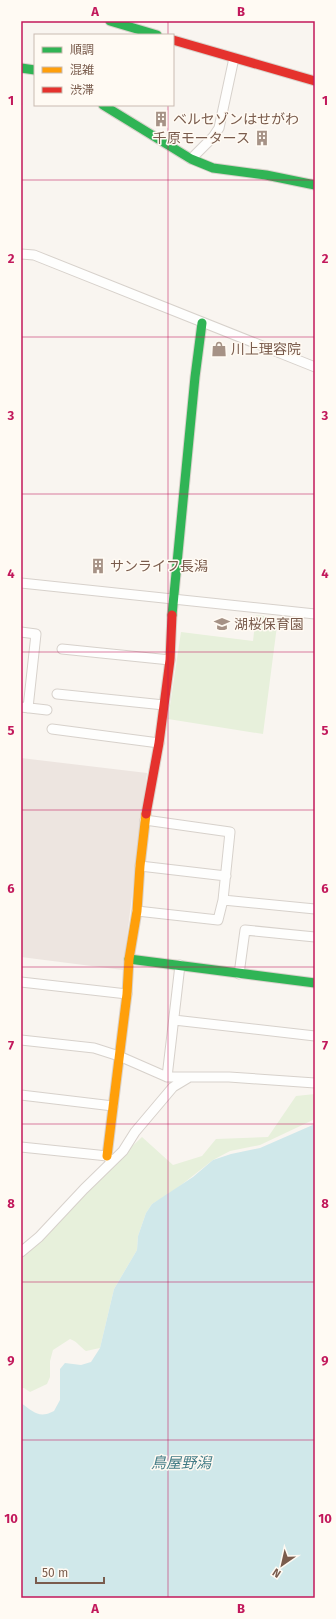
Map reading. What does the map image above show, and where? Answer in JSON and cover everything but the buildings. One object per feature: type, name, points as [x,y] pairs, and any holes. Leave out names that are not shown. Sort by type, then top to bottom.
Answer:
[{"type":"street","points":[[110,21],[154,34]]},
{"type":"street","points":[[174,40],[315,81]]},
{"type":"street","points":[[191,159],[213,137],[219,128],[234,58]]},
{"type":"street","points":[[21,68],[34,70]]},
{"type":"street","points":[[105,106],[191,159],[213,168],[266,175],[315,184]]},
{"type":"street","points":[[21,254],[34,255],[315,367]]},
{"type":"street","points":[[110,1159],[113,1106],[128,994],[129,959],[137,911],[145,820],[159,743],[170,660],[172,600],[202,323]]},
{"type":"street","points":[[21,582],[172,600],[315,614]]},
{"type":"street","points":[[21,632],[36,634],[25,707],[47,710]]},
{"type":"street","points":[[62,649],[170,660]]},
{"type":"street","points":[[57,694],[164,705]]},
{"type":"street","points":[[52,729],[159,743]]},
{"type":"street","points":[[137,911],[218,920],[223,900],[230,832],[145,820]]},
{"type":"street","points":[[140,866],[226,876]]},
{"type":"street","points":[[223,900],[315,909]]},
{"type":"street","points":[[239,974],[245,930],[315,937]]},
{"type":"street","points":[[129,959],[315,983]]},
{"type":"street","points":[[167,1077],[180,965]]},
{"type":"street","points":[[21,982],[128,994]]},
{"type":"street","points":[[174,1020],[315,1036]]},
{"type":"street","points":[[21,1040],[94,1048],[119,1056],[167,1077],[229,1077],[315,1083]]},
{"type":"street","points":[[21,1252],[39,1237],[110,1159],[123,1152],[135,1132],[173,1087],[188,1077]]},
{"type":"street","points":[[21,1095],[113,1106]]},
{"type":"street","points":[[21,1147],[110,1159]]},
{"type":"shaded area","points":[[21,758],[147,773],[123,970],[21,957]]},
{"type":"green space","points":[[256,615],[278,618],[263,734],[168,719],[181,632],[253,641]]},
{"type":"green space","points":[[315,1094],[315,1119],[260,1145],[230,1151],[213,1160],[171,1193],[152,1204],[146,1213],[138,1236],[137,1250],[114,1289],[100,1348],[86,1351],[70,1339],[53,1350],[50,1361],[50,1377],[47,1384],[30,1392],[24,1388],[21,1388],[21,1257],[38,1243],[81,1194],[142,1137],[173,1165],[202,1156],[216,1139],[268,1137],[296,1096]]},
{"type":"water","name":"鳥屋野潟","points":[[315,1124],[315,1598],[21,1598],[21,1403],[33,1412],[40,1414],[54,1411],[60,1400],[60,1369],[65,1363],[81,1365],[91,1362],[100,1348],[114,1289],[137,1250],[138,1236],[146,1213],[152,1204],[193,1177],[213,1160],[231,1154],[260,1148]]},
{"type":"traffic: fast","points":[[110,21],[154,34]]},
{"type":"traffic: fast","points":[[21,68],[34,70]]},
{"type":"traffic: fast","points":[[105,106],[191,159],[213,168],[266,175],[315,185]]},
{"type":"traffic: fast","points":[[172,615],[195,377],[202,323]]},
{"type":"traffic: fast","points":[[129,959],[315,983]]},
{"type":"traffic: slow","points":[[107,1156],[127,994],[129,959],[137,911],[146,814]]},
{"type":"traffic: jam","points":[[174,40],[315,81]]},
{"type":"traffic: jam","points":[[146,814],[159,743],[170,660],[172,615]]},
{"type":"place","name":"ベルセゾンはせがわ","points":[[161,119]]},
{"type":"place","name":"千原モータース","points":[[262,138]]},
{"type":"place","name":"川上理容院","points":[[219,349]]},
{"type":"place","name":"サンライフ長潟","points":[[98,566]]},
{"type":"place","name":"湖桜保育園","points":[[222,624]]}]
